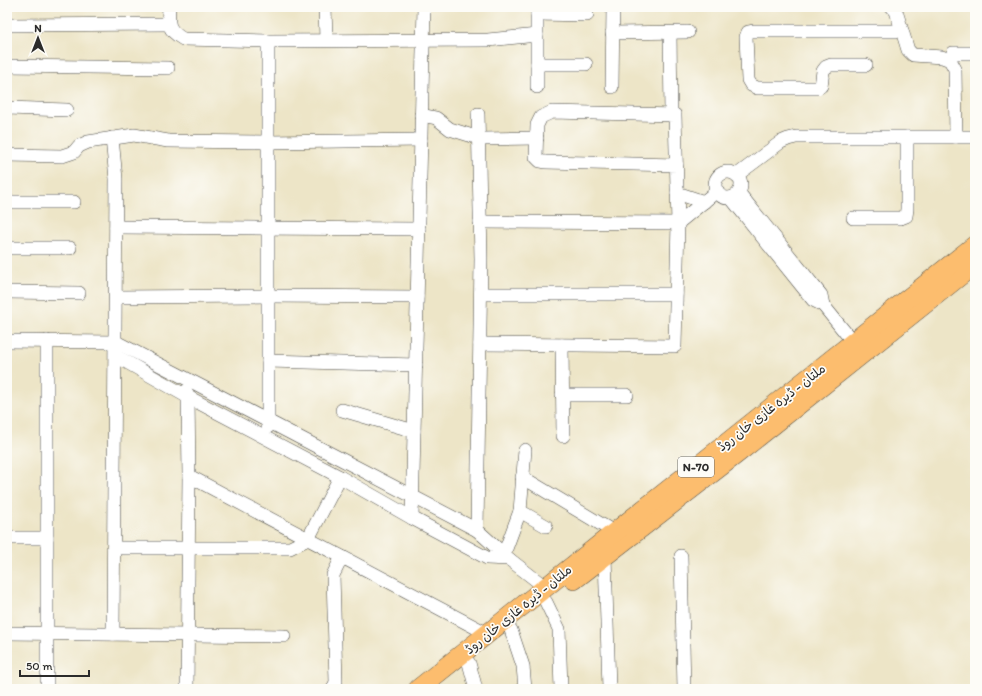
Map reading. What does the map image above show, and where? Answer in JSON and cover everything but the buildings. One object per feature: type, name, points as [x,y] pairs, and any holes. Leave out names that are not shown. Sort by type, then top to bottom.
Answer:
[{"type":"highway","name":"ملتان - ڈیرہ غازی خان روڈ","points":[[418,689],[486,633],[605,556],[803,392],[853,342],[975,244]]},
{"type":"highway","name":"ملتان - ڈیرہ غازی خان روڈ","points":[[437,689],[511,630],[546,594],[614,532],[975,264]]},
{"type":"street","points":[[168,7],[168,24],[174,34],[183,39],[268,41],[488,40],[537,35]]},
{"type":"street","points":[[325,7],[326,40]]},
{"type":"street","points":[[412,518],[424,7]]},
{"type":"street","points":[[612,7],[612,86]]},
{"type":"street","points":[[892,7],[896,11],[908,50],[913,55],[942,57],[950,60],[954,69],[956,137]]},
{"type":"street","points":[[536,87],[537,10],[587,15]]},
{"type":"street","points":[[7,25],[168,24]]},
{"type":"street","points":[[866,65],[831,65],[826,67],[822,86],[818,88],[757,88],[751,85],[748,80],[746,37],[748,32],[753,31],[902,31]]},
{"type":"street","points":[[612,33],[688,32]]},
{"type":"street","points":[[670,33],[671,115]]},
{"type":"street","points":[[268,41],[268,438]]},
{"type":"street","points":[[950,60],[953,53],[975,53]]},
{"type":"street","points":[[537,64],[586,64]]},
{"type":"street","points":[[7,66],[168,68]]},
{"type":"street","points":[[7,108],[67,110]]},
{"type":"street","points":[[480,344],[675,346],[678,223],[677,165],[675,115],[552,112],[541,117],[537,125],[536,157],[540,161],[677,165]]},
{"type":"street","points":[[477,530],[481,294],[478,114]]},
{"type":"street","points":[[421,115],[436,118],[450,129],[482,139],[537,138]]},
{"type":"street","points":[[7,155],[62,156],[74,152],[79,146],[88,142],[134,134],[168,141],[268,142],[420,140]]},
{"type":"street","points":[[737,175],[788,139],[796,137],[975,137]]},
{"type":"street","points":[[853,218],[901,218],[906,216],[906,137]]},
{"type":"street","points":[[112,138],[116,179],[113,634]]},
{"type":"street","points":[[727,172],[732,172],[737,175],[741,184],[735,195],[726,198],[721,196],[715,186],[718,176],[727,172]]},
{"type":"street","points":[[480,222],[678,223],[717,191]]},
{"type":"street","points":[[677,193],[704,202]]},
{"type":"street","points":[[735,195],[821,295],[823,305],[853,342]]},
{"type":"street","points":[[7,202],[74,202]]},
{"type":"street","points":[[116,227],[418,229]]},
{"type":"street","points":[[7,248],[70,248]]},
{"type":"street","points":[[7,292],[79,293]]},
{"type":"street","points":[[481,294],[676,294]]},
{"type":"street","points":[[116,297],[417,297]]},
{"type":"street","points":[[7,341],[116,342],[477,530],[507,556],[546,594],[559,629],[561,689]]},
{"type":"street","points":[[47,341],[47,689]]},
{"type":"street","points":[[562,345],[563,436]]},
{"type":"street","points":[[116,356],[188,397],[268,438],[487,558],[507,556]]},
{"type":"street","points":[[268,361],[416,365]]},
{"type":"street","points":[[183,376],[188,397],[189,476],[187,689]]},
{"type":"street","points":[[562,395],[627,395]]},
{"type":"street","points":[[342,410],[414,431]]},
{"type":"street","points":[[507,556],[520,510],[525,450]]},
{"type":"street","points":[[189,476],[486,633]]},
{"type":"street","points":[[114,548],[290,548],[308,539],[340,477]]},
{"type":"street","points":[[522,477],[614,532]]},
{"type":"street","points":[[520,510],[546,526]]},
{"type":"street","points":[[7,538],[47,538]]},
{"type":"street","points":[[605,556],[609,689]]},
{"type":"street","points":[[681,556],[684,689]]},
{"type":"street","points":[[333,689],[336,682],[333,575],[342,557]]},
{"type":"street","points":[[511,630],[523,666],[524,689]]},
{"type":"street","points":[[7,633],[284,636]]},
{"type":"street","points":[[469,663],[476,689]]}]
